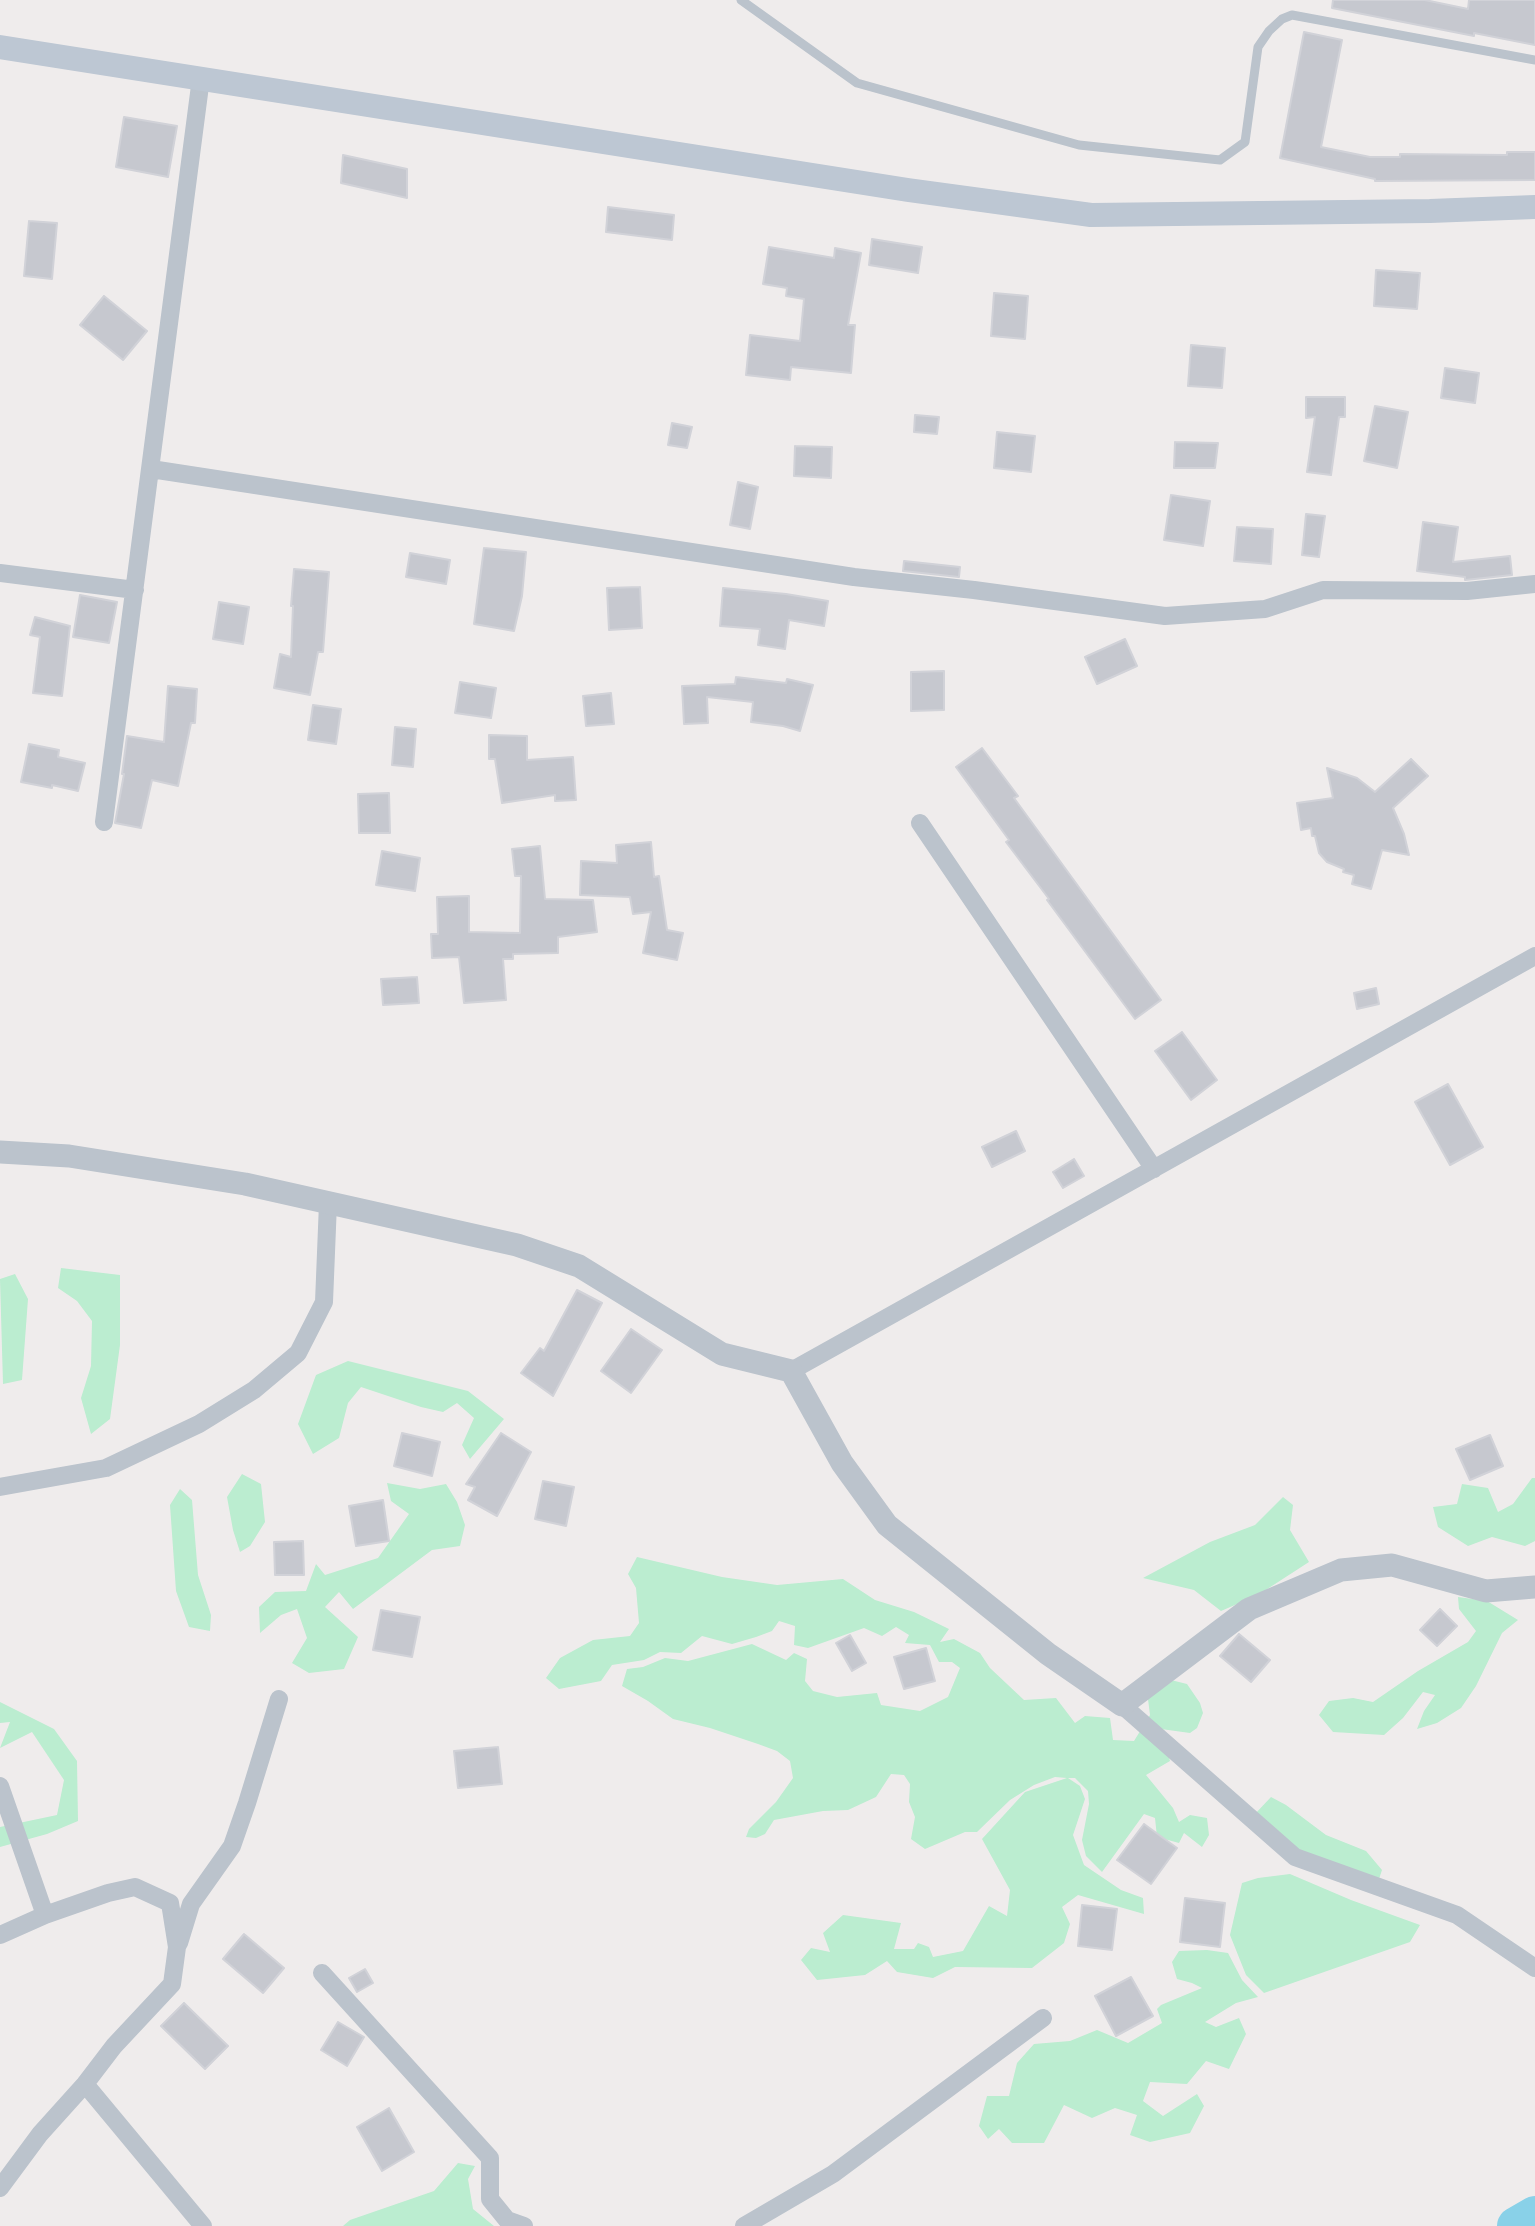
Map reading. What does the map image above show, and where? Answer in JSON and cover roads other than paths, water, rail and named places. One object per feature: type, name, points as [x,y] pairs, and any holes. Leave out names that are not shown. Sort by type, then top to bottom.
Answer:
[{"type":"main road","points":[[0,47],[908,190],[1091,215],[1430,211],[1535,207]]},
{"type":"street","points":[[104,822],[201,78]]},
{"type":"street","points":[[151,469],[854,577],[1165,616],[1265,609],[1324,590],[1467,591],[1535,584]]},
{"type":"street","points":[[0,573],[135,590]]},
{"type":"street","points":[[920,823],[1154,1169]]},
{"type":"street","points":[[0,1152],[82,1158],[245,1184],[517,1245],[579,1266],[722,1354],[791,1371],[1535,956]]},
{"type":"street","points":[[0,1487],[106,1468],[199,1424],[254,1390],[298,1353],[324,1301],[328,1203]]},
{"type":"street","points":[[791,1371],[842,1463],[887,1525],[1048,1654],[1122,1704],[1295,1857],[1457,1915],[1535,1968]]},
{"type":"street","points":[[1122,1704],[1249,1609],[1341,1570],[1392,1565],[1486,1591],[1535,1587]]},
{"type":"street","points":[[0,2188],[40,2134],[85,2084],[114,2046],[172,1984],[177,1947],[191,1904],[232,1846],[279,1699]]},
{"type":"street","points":[[0,1786],[45,1915]]},
{"type":"street","points":[[0,1934],[108,1893],[135,1887],[170,1903],[177,1947]]},
{"type":"street","points":[[322,1973],[491,2158],[490,2199],[507,2220],[524,2226]]},
{"type":"street","points":[[744,2226],[833,2174],[1043,2018]]},
{"type":"street","points":[[85,2084],[203,2226]]},
{"type":"lane","points":[[741,0],[857,83],[1079,145],[1220,160],[1245,142],[1258,47],[1269,31],[1282,19],[1292,15],[1535,60]]},
{"type":"waterway","points":[[1516,2226],[1535,2215]]}]
